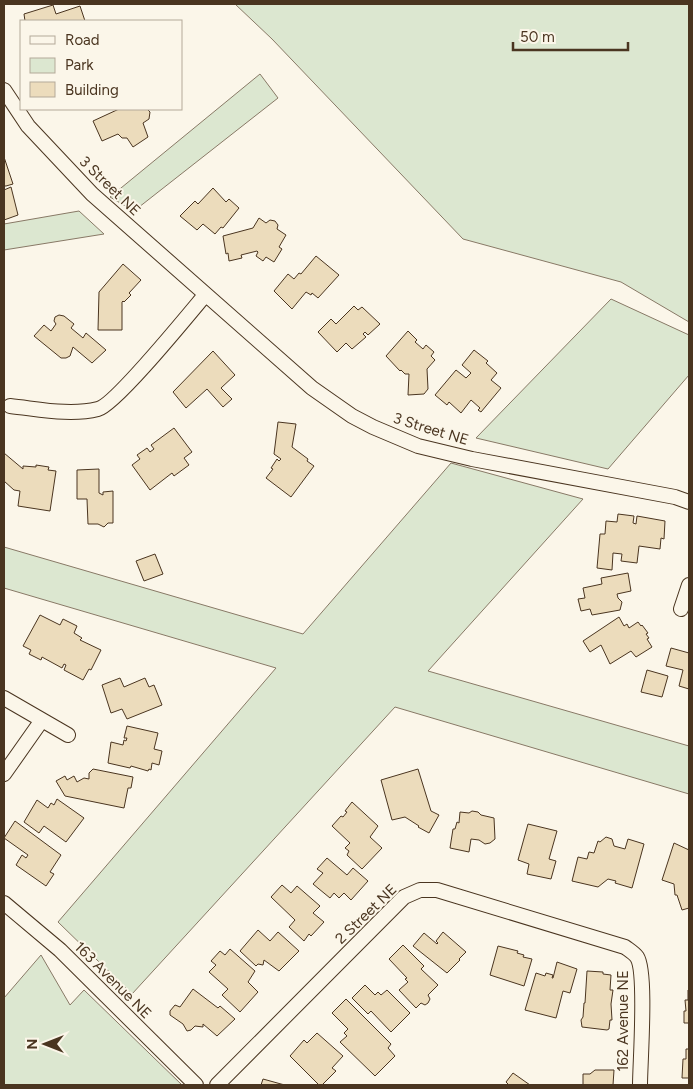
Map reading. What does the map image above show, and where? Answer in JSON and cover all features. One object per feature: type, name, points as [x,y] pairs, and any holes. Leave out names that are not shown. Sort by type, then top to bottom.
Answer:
[{"type":"street","name":"3 Street NE","points":[[4,90],[28,126],[92,194],[312,388],[352,416],[418,446],[454,455],[689,502]]},
{"type":"street","points":[[10,406],[72,412],[100,409],[123,390],[205,295]]},
{"type":"street","points":[[681,609],[689,585]]},
{"type":"street","points":[[4,698],[68,735]]},
{"type":"street","points":[[4,774],[42,720]]},
{"type":"street","name":"2 Street NE","points":[[217,1085],[404,897],[420,890],[438,890],[625,947],[637,957]]},
{"type":"street","name":"163 Avenue NE","points":[[4,903],[60,950],[196,1085]]},
{"type":"street","name":"162 Avenue NE","points":[[637,957],[642,977],[640,1085]]},
{"type":"green space","points":[[235,4],[689,4],[689,322],[621,282],[463,239],[272,39]]},
{"type":"green space","points":[[260,74],[278,98],[134,211],[110,197]]},
{"type":"green space","points":[[79,211],[104,234],[4,250],[4,224]]},
{"type":"green space","points":[[611,299],[689,335],[689,375],[608,469],[476,438]]},
{"type":"green space","points":[[451,463],[583,499],[428,671],[689,746],[689,794],[395,707],[132,994],[58,922],[276,668],[4,588],[4,547],[303,634]]},
{"type":"green space","points":[[41,955],[70,1005],[84,990],[182,1085],[4,1085],[4,998]]},
{"type":"building","points":[[53,5],[56,14],[80,6],[85,20],[25,20],[24,14]]},
{"type":"building","points":[[117,110],[148,110],[150,112],[149,119],[143,123],[148,137],[133,147],[127,138],[122,138],[118,134],[102,141],[93,121]]},
{"type":"building","points":[[4,157],[13,184],[6,186],[4,186]]},
{"type":"building","points":[[11,187],[18,215],[4,220],[4,190]]},
{"type":"building","points":[[213,188],[226,202],[229,199],[239,208],[223,228],[221,227],[215,234],[203,224],[197,230],[180,216],[195,201],[198,204]]},
{"type":"building","points":[[259,218],[266,223],[270,220],[275,221],[278,225],[277,229],[286,235],[279,247],[282,249],[274,262],[266,257],[263,261],[256,256],[257,251],[241,255],[242,258],[229,261],[223,236],[253,228]]},
{"type":"building","points":[[316,256],[339,275],[318,298],[312,293],[311,295],[306,292],[292,309],[274,291],[288,274],[294,279],[299,273],[301,274]]},
{"type":"building","points":[[123,264],[141,280],[129,293],[131,295],[122,302],[122,330],[98,330],[99,292]]},
{"type":"building","points":[[354,306],[358,310],[362,307],[380,324],[368,335],[365,332],[363,334],[366,337],[352,349],[346,343],[337,352],[318,332],[331,319],[336,324]]},
{"type":"building","points":[[59,315],[64,316],[74,324],[71,328],[83,338],[86,333],[106,350],[92,363],[73,347],[70,356],[61,358],[34,336],[44,325],[51,331],[56,324],[54,321],[55,317]]},
{"type":"building","points":[[408,331],[417,340],[415,342],[423,349],[426,345],[434,352],[431,356],[435,360],[427,369],[428,389],[424,394],[408,395],[409,374],[400,371],[386,356]]},
{"type":"building","points":[[474,350],[488,361],[486,363],[497,373],[491,380],[501,388],[481,412],[478,410],[480,408],[471,400],[461,413],[449,402],[447,405],[435,395],[456,370],[466,378],[471,373],[462,365]]},
{"type":"building","points":[[213,351],[235,375],[221,388],[232,399],[223,407],[207,389],[186,408],[173,392]]},
{"type":"building","points":[[278,422],[296,424],[292,447],[314,466],[291,497],[266,478],[273,469],[271,468],[277,459],[279,461],[281,459],[274,454]]},
{"type":"building","points":[[174,428],[192,452],[184,458],[189,465],[174,476],[172,473],[150,490],[132,465],[140,459],[137,455],[147,448],[150,452],[154,449],[151,445]]},
{"type":"building","points":[[4,453],[23,469],[23,466],[36,467],[36,465],[49,467],[48,470],[56,471],[50,511],[18,506],[20,491],[14,490],[4,481]]},
{"type":"building","points":[[99,469],[99,493],[103,495],[103,492],[113,491],[113,523],[108,523],[104,527],[98,524],[88,524],[87,499],[77,499],[77,470]]},
{"type":"building","points":[[618,514],[634,516],[633,523],[636,524],[637,516],[665,521],[664,539],[661,538],[660,549],[639,546],[637,563],[621,561],[622,554],[613,553],[612,570],[597,568],[600,534],[605,534],[606,521],[617,522]]},
{"type":"building","points":[[155,554],[163,574],[144,581],[136,561]]},
{"type":"building","points":[[628,573],[631,591],[617,594],[622,602],[620,610],[592,615],[590,609],[581,611],[578,599],[585,598],[583,588],[602,584],[601,578]]},
{"type":"building","points":[[40,615],[60,625],[63,619],[77,626],[74,633],[82,638],[80,640],[101,650],[91,670],[89,669],[83,680],[64,670],[66,665],[64,664],[62,668],[42,657],[41,660],[29,654],[31,650],[23,646]]},
{"type":"building","points":[[619,617],[624,626],[627,624],[629,628],[638,622],[642,625],[648,633],[646,634],[649,638],[647,639],[652,647],[636,657],[631,651],[610,664],[601,645],[590,652],[583,641]]},
{"type":"building","points":[[671,648],[689,653],[689,689],[679,686],[683,670],[666,666]]},
{"type":"building","points":[[647,670],[668,676],[662,697],[641,692]]},
{"type":"building","points":[[120,678],[124,687],[145,678],[149,687],[154,685],[162,705],[127,719],[122,709],[111,713],[102,685]]},
{"type":"building","points":[[127,726],[158,733],[154,749],[162,751],[159,765],[152,763],[151,770],[149,769],[148,771],[131,766],[130,768],[108,763],[111,742],[123,745],[124,740],[126,741],[127,738],[124,738]]},
{"type":"building","points":[[93,769],[133,777],[131,788],[128,788],[124,808],[65,796],[56,781],[65,776],[67,780],[74,776],[77,782],[84,778],[89,779],[89,773]]},
{"type":"building","points":[[418,769],[431,811],[439,815],[429,833],[405,817],[392,820],[381,780]]},
{"type":"building","points":[[57,799],[84,818],[66,842],[44,826],[39,833],[24,822],[37,800],[48,808],[51,803],[54,805]]},
{"type":"building","points":[[352,802],[378,826],[370,837],[382,848],[362,869],[347,855],[349,851],[345,848],[350,843],[332,826],[341,816],[343,817]]},
{"type":"building","points":[[472,811],[494,818],[495,839],[485,844],[479,840],[471,839],[469,852],[450,848],[453,829],[455,829],[457,822],[459,823],[460,812],[469,813]]},
{"type":"building","points":[[15,821],[61,855],[50,872],[54,874],[46,886],[16,865],[22,855],[26,858],[28,855],[4,838]]},
{"type":"building","points":[[528,824],[557,831],[549,859],[556,861],[551,879],[527,874],[529,864],[518,860]]},
{"type":"building","points":[[606,837],[612,839],[614,846],[625,849],[628,839],[644,844],[632,888],[608,879],[598,887],[572,881],[578,857],[587,859],[589,852],[594,853],[598,841],[600,842]]},
{"type":"building","points":[[674,843],[689,850],[689,908],[682,910],[677,895],[675,895],[674,884],[662,880]]},
{"type":"building","points":[[327,858],[347,875],[353,868],[368,881],[351,900],[344,893],[339,898],[334,893],[330,898],[313,884],[323,873],[317,869]]},
{"type":"building","points":[[282,885],[291,893],[297,886],[320,906],[313,913],[324,922],[311,936],[309,934],[304,941],[289,927],[295,920],[271,897]]},
{"type":"building","points":[[258,930],[270,941],[278,932],[299,951],[279,971],[264,960],[263,965],[258,964],[256,966],[240,951]]},
{"type":"building","points":[[443,932],[466,952],[447,973],[413,946],[424,933],[437,944],[436,941]]},
{"type":"building","points":[[403,945],[424,966],[421,969],[438,985],[428,995],[430,999],[428,1003],[425,1005],[421,1003],[416,1008],[399,990],[408,982],[405,979],[407,978],[389,959]]},
{"type":"building","points":[[498,946],[518,951],[517,953],[524,955],[523,957],[532,959],[524,986],[490,975]]},
{"type":"building","points":[[230,949],[255,971],[248,982],[258,992],[240,1012],[222,995],[228,989],[209,972],[216,965],[211,961],[220,951],[225,955]]},
{"type":"building","points":[[557,962],[577,969],[570,993],[563,991],[556,1018],[525,1010],[536,973],[545,976],[546,973],[553,975],[553,978]]},
{"type":"building","points":[[587,971],[603,972],[603,974],[611,975],[610,990],[613,990],[611,1004],[612,1020],[610,1020],[609,1029],[607,1030],[582,1027],[581,1020],[585,1003]]},
{"type":"building","points":[[365,985],[375,995],[378,992],[381,995],[387,990],[410,1013],[391,1032],[371,1011],[368,1014],[352,998]]},
{"type":"building","points":[[193,989],[218,1008],[220,1006],[235,1019],[217,1036],[203,1024],[203,1027],[195,1026],[187,1031],[183,1024],[170,1015],[170,1011],[175,1005],[180,1007]]},
{"type":"building","points":[[688,990],[689,1023],[684,1023],[685,1000],[688,1000]]},
{"type":"building","points":[[346,999],[391,1044],[388,1048],[395,1056],[375,1076],[340,1042],[347,1036],[344,1033],[348,1029],[332,1013]]},
{"type":"building","points":[[317,1033],[343,1056],[332,1068],[336,1071],[322,1085],[319,1085],[290,1056],[304,1040],[307,1043]]},
{"type":"building","points":[[686,1049],[689,1049],[689,1078],[682,1078],[683,1059],[686,1059]]},
{"type":"building","points":[[595,1070],[614,1070],[613,1085],[583,1085],[583,1074],[590,1074]]},
{"type":"building","points":[[513,1073],[530,1085],[506,1085],[508,1084],[506,1082]]},
{"type":"building","points":[[263,1079],[281,1084],[285,1085],[261,1085]]}]
